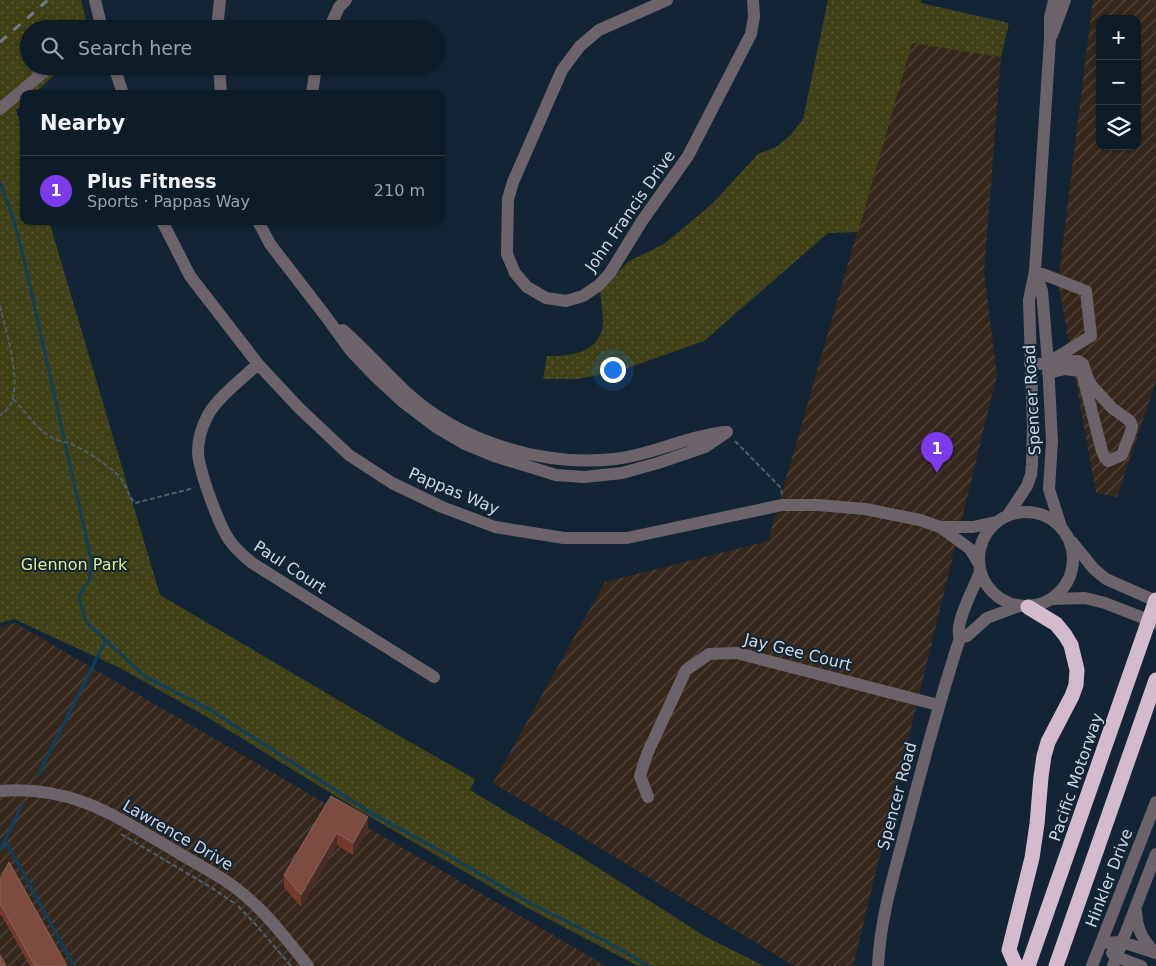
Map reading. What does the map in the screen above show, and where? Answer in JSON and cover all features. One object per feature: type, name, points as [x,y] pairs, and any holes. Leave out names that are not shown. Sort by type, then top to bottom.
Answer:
[{"type":"highway","name":"Pacific Motorway","points":[[1028,966],[1156,600]]},
{"type":"highway","points":[[1016,966],[1009,950],[1032,858],[1038,824],[1044,756],[1048,742],[1072,696],[1078,670],[1071,645],[1065,635],[1053,622],[1023,606]]},
{"type":"highway","points":[[1056,966],[1156,680]]},
{"type":"street","points":[[95,0],[100,20]]},
{"type":"street","points":[[218,20],[220,0]]},
{"type":"street","points":[[333,20],[339,8],[346,0]]},
{"type":"street","name":"John Francis Drive","points":[[666,0],[599,30],[580,46],[562,70],[512,182],[508,200],[507,254],[515,273],[527,287],[546,298],[566,301],[583,296],[599,286],[610,273],[642,221],[688,156],[751,34],[754,17],[753,0]]},
{"type":"street","name":"Spencer Road","points":[[1008,515],[1031,475],[1033,427],[1029,300],[1035,271],[1050,18],[1054,0]]},
{"type":"street","name":"Spencer Road","points":[[1050,39],[1065,0]]},
{"type":"street","points":[[23,90],[40,75]]},
{"type":"street","points":[[117,75],[122,90]]},
{"type":"street","points":[[220,75],[221,90]]},
{"type":"street","points":[[313,90],[315,75]]},
{"type":"street","points":[[0,109],[20,92]]},
{"type":"street","name":"Pappas Way","points":[[164,225],[190,276],[258,364],[299,408],[349,455],[392,483],[442,507],[495,527],[564,538],[627,538],[782,505],[818,504],[865,508],[920,520],[940,527],[970,549],[980,568]]},
{"type":"street","points":[[260,225],[270,244],[351,351],[403,402],[436,427],[465,444],[494,456],[556,475],[584,477],[622,473],[705,448],[727,432]]},
{"type":"street","points":[[1035,271],[1086,291],[1088,301],[1091,336],[1048,368]]},
{"type":"street","name":"Spencer Road","points":[[1035,271],[1042,291],[1048,368],[1052,441],[1050,489],[1064,531]]},
{"type":"street","points":[[324,314],[361,346],[406,392],[465,431],[497,445],[556,460],[588,461],[631,457],[711,433],[727,432]]},
{"type":"street","points":[[1030,364],[1048,368],[1073,369],[1082,374],[1105,458],[1108,461],[1122,456],[1132,427],[1130,421],[1112,408],[1091,385],[1083,364],[1078,361],[1048,368]]},
{"type":"street","name":"Paul Court","points":[[258,364],[212,409],[203,426],[199,443],[200,464],[221,526],[234,546],[252,563],[434,677]]},
{"type":"street","points":[[1023,606],[1006,602],[994,595],[986,584],[980,568],[980,548],[986,534],[996,522],[1008,515],[1022,512],[1036,513],[1050,518],[1064,531],[1094,570],[1106,579],[1156,600]]},
{"type":"street","name":"Pappas Way","points":[[940,527],[973,527],[996,522]]},
{"type":"street","points":[[960,638],[967,636],[987,618],[1023,606],[1041,604],[1052,599],[1063,590],[1070,577],[1074,563],[1072,549],[1064,531]]},
{"type":"street","name":"Spencer Road","points":[[878,966],[879,948],[888,899],[938,705],[960,638],[957,633],[962,613],[980,568]]},
{"type":"street","points":[[1052,599],[1085,598],[1156,623]]},
{"type":"street","name":"Jay Gee Court","points":[[648,797],[640,776],[647,754],[686,670],[709,654],[737,653],[938,705]]},
{"type":"street","name":"Lawrence Drive","points":[[0,791],[48,792],[98,807],[227,882],[242,893],[262,912],[308,966]]},
{"type":"street","name":"Hinkler Drive","points":[[1092,966],[1156,802]]},
{"type":"street","points":[[1115,961],[1156,854]]},
{"type":"street","points":[[1136,906],[1137,927],[1146,943],[1155,953]]},
{"type":"street","points":[[1100,943],[1122,942],[1155,953]]},
{"type":"street","points":[[1100,943],[1115,961],[1141,966]]},
{"type":"path","points":[[0,306],[16,385],[13,399],[3,414],[0,415]]},
{"type":"path","points":[[13,399],[24,409],[38,428],[51,438],[70,444],[89,454],[116,474],[124,481],[129,497],[135,503],[195,487]]},
{"type":"path","points":[[727,432],[781,488],[782,505]]},
{"type":"path","points":[[116,832],[212,888],[234,903],[258,926],[291,966]]},
{"type":"shaded area","points":[[1093,0],[1156,0],[1156,381],[1117,497],[1096,493],[1058,282]]},
{"type":"shaded area","points":[[912,42],[1001,57],[984,273],[997,375],[853,966],[794,966],[493,783],[605,582],[768,541]]},
{"type":"shaded area","points":[[15,623],[606,966],[0,966],[0,627]]},
{"type":"green space","name":"Glennon Park","points":[[0,0],[81,0],[86,20],[20,20],[20,75],[54,75],[38,90],[20,90],[20,106],[16,110],[20,122],[20,225],[50,225],[160,595],[475,779],[470,790],[578,855],[706,937],[764,966],[638,966],[524,906],[360,811],[207,717],[120,668],[14,619],[0,623]]},
{"type":"green space","points":[[828,0],[921,0],[921,3],[1009,23],[1001,57],[912,43],[858,232],[828,233],[704,341],[619,371],[577,379],[543,379],[547,356],[575,354],[584,351],[597,340],[603,322],[600,291],[629,261],[664,244],[712,204],[758,154],[776,147],[791,135],[803,119]]},
{"type":"building","points":[[331,796],[368,817],[353,843],[337,833],[301,895],[284,875]]},
{"type":"building","points":[[9,862],[67,966],[35,966],[0,905],[0,879]]},
{"type":"building","points":[[0,955],[6,966],[0,966]]},
{"type":"waterway","points":[[0,183],[12,215],[23,255],[92,563],[89,581],[79,596],[85,619],[89,625],[146,677],[207,708],[373,814],[528,902],[605,941],[649,966]]},
{"type":"waterway","points":[[38,775],[106,640]]},
{"type":"waterway","points":[[0,850],[22,805]]},
{"type":"waterway","points":[[5,840],[74,966]]},
{"type":"railway","points":[[25,20],[48,0]]},
{"type":"railway","points":[[0,42],[20,24]]},
{"type":"place","name":"Plus Fitness","points":[[937,473]]}]
